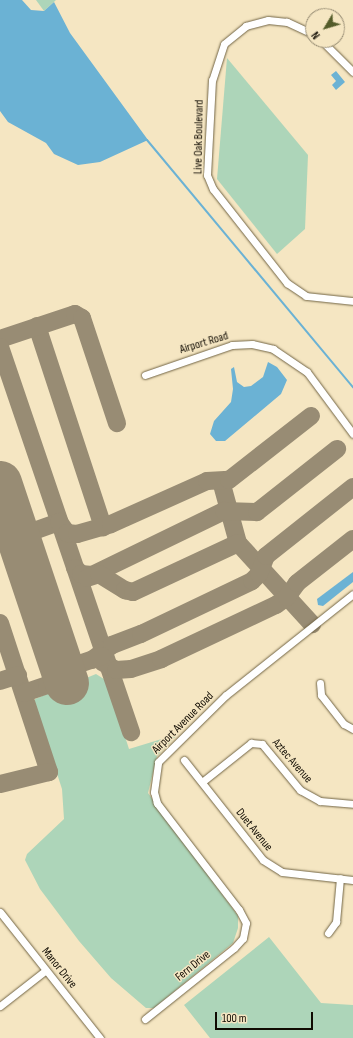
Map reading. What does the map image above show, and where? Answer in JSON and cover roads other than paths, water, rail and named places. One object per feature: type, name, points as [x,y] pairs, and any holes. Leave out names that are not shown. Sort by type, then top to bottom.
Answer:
[{"type":"street","name":"Live Oak Boulevard","points":[[305,30],[287,22],[268,20],[246,26],[224,44],[212,80],[207,174],[213,189],[287,283],[306,296],[353,301]]},
{"type":"street","points":[[329,48],[353,72]]},
{"type":"street","name":"Airport Road","points":[[145,375],[232,345],[252,344],[273,349],[307,372],[353,434]]},
{"type":"street","name":"Airport Avenue Road","points":[[246,923],[239,910],[157,803],[154,792],[158,762],[164,753],[226,695],[353,594]]},
{"type":"street","points":[[320,683],[321,696],[344,724],[353,729]]},
{"type":"street","name":"Aztec Avenue","points":[[202,782],[251,743],[262,744],[300,790],[320,800],[353,804]]},
{"type":"street","name":"Duet Avenue","points":[[184,760],[263,860],[282,872],[353,880]]},
{"type":"street","points":[[328,933],[336,922],[340,878]]},
{"type":"street","name":"Manor Drive","points":[[0,912],[99,1037]]},
{"type":"street","name":"Fern Drive","points":[[145,1019],[234,948],[242,938],[246,923]]},
{"type":"street","points":[[0,1006],[46,970]]},
{"type":"water","points":[[0,0],[22,0],[31,10],[44,11],[54,2],[70,33],[148,140],[100,162],[78,165],[54,154],[46,143],[8,122],[0,111]]},
{"type":"water","points":[[336,71],[345,82],[336,90],[332,85],[336,81],[331,75]]},
{"type":"water","points":[[268,362],[277,367],[287,380],[281,394],[225,441],[216,441],[210,434],[214,421],[231,402],[233,389],[231,369],[234,367],[237,382],[244,387],[251,386],[263,377]]},
{"type":"water","points":[[353,572],[353,582],[323,606],[318,605],[317,599]]},
{"type":"waterway","points":[[147,140],[353,387]]}]
